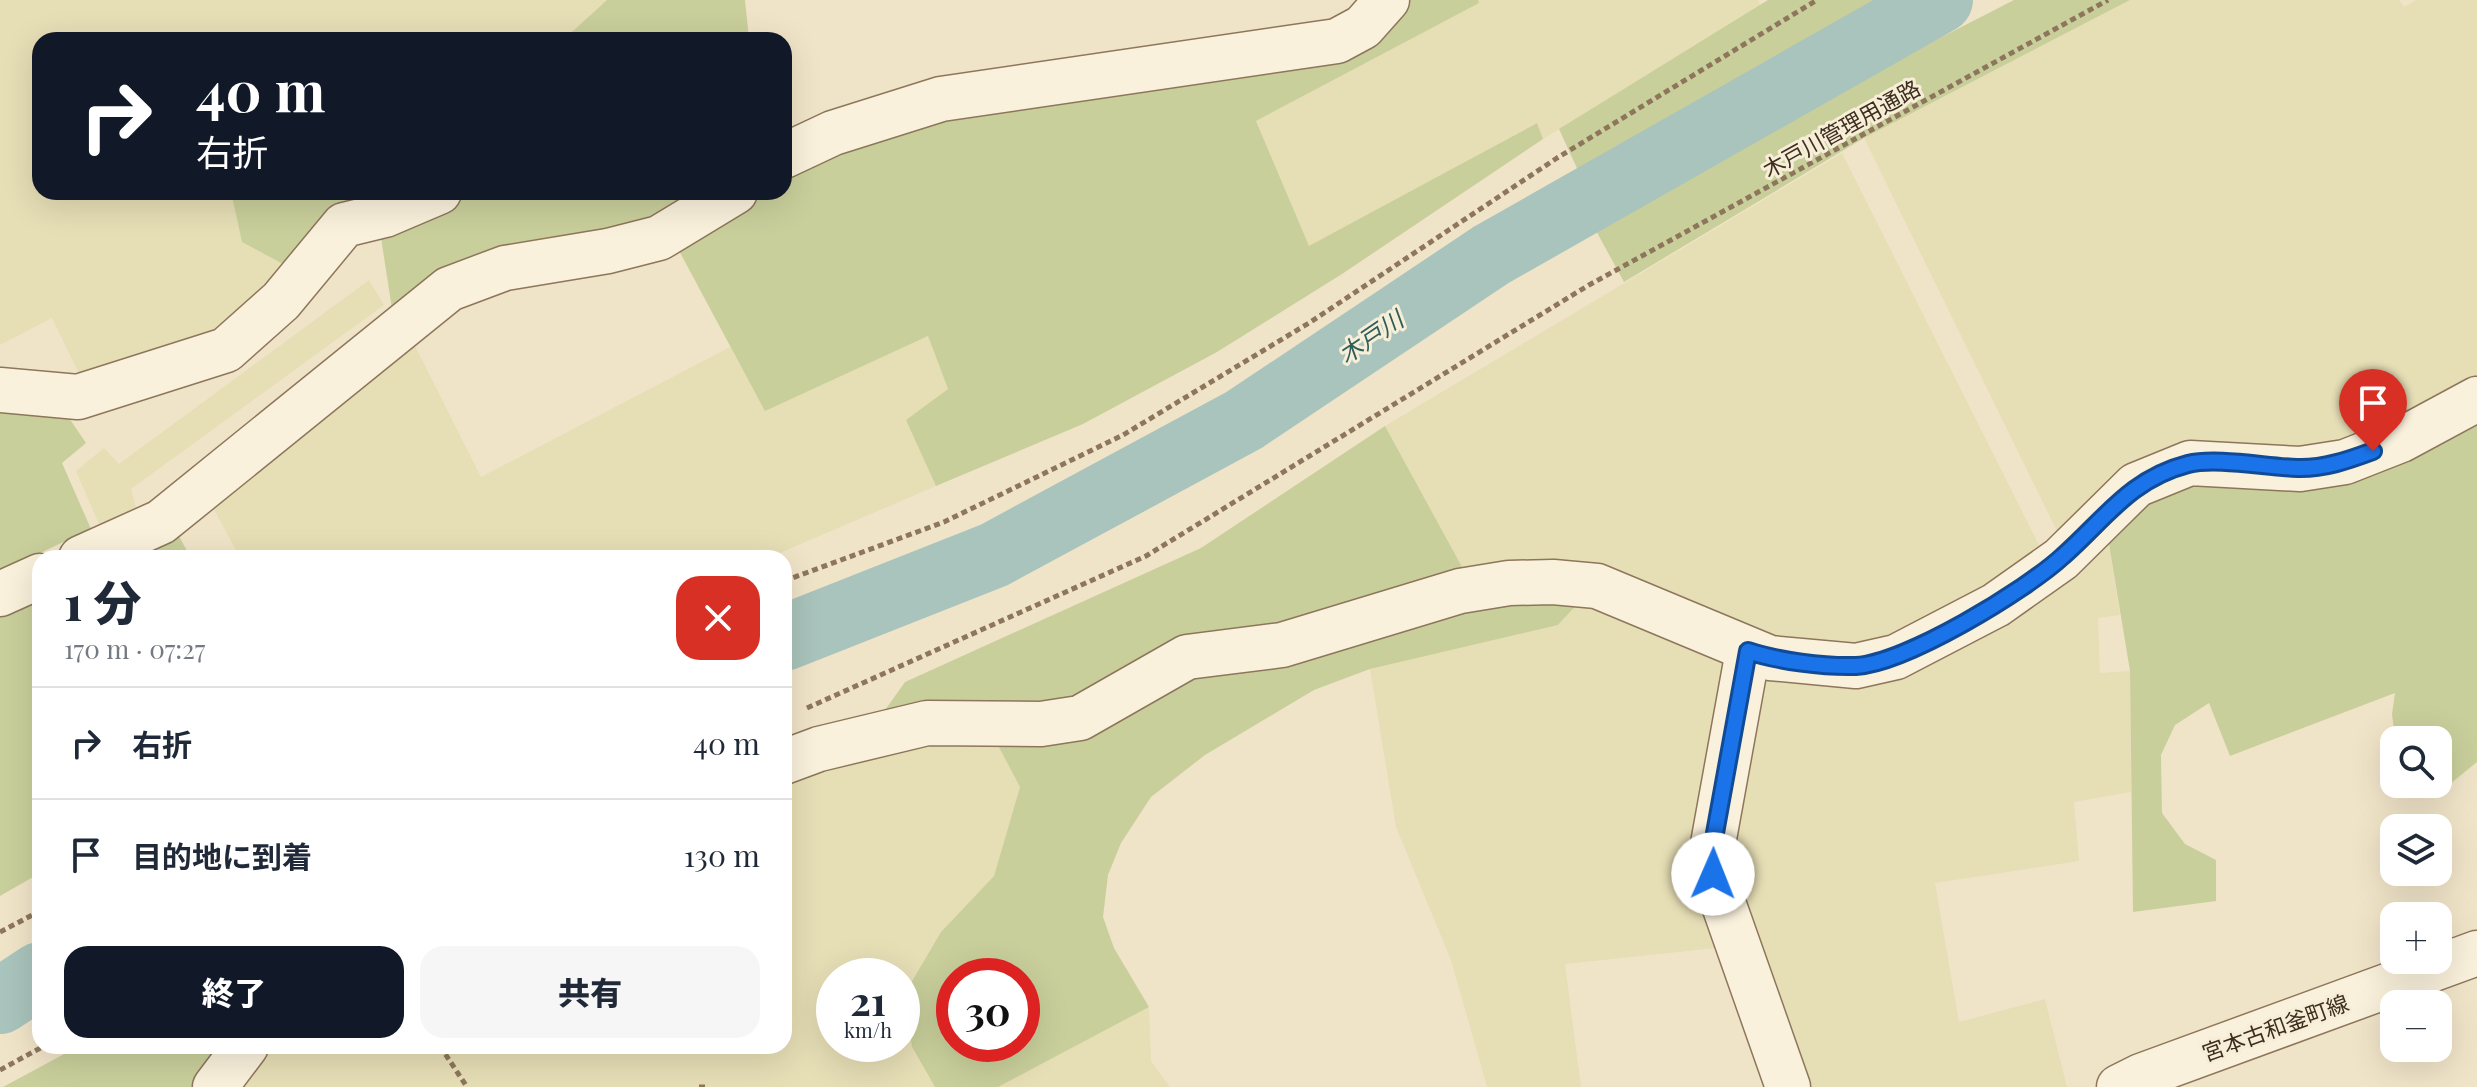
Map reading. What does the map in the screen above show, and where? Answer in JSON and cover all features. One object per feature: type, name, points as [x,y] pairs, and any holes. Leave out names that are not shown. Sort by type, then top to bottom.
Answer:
[{"type":"street","points":[[792,152],[833,133],[941,99],[1337,41],[1363,27],[1387,0]]},
{"type":"street","points":[[0,390],[78,397],[226,350],[281,301],[344,225],[385,215],[420,200]]},
{"type":"street","points":[[99,550],[161,522],[449,289],[505,268],[608,251],[659,238],[722,200]]},
{"type":"street","points":[[792,759],[819,749],[927,723],[1041,724],[1080,718],[1187,657],[1282,645],[1460,591],[1509,583],[1553,582],[1597,586],[1770,658],[1856,666],[1896,657],[1996,605],[2061,559],[2136,485],[2190,463],[2300,469],[2345,462],[2401,440],[2477,399]]},
{"type":"street","points":[[0,594],[32,580]]},
{"type":"street","points":[[1748,651],[1713,844],[1713,874],[1788,1087]]},
{"type":"street","name":"宮本古和釜町線","points":[[2119,1087],[2141,1076],[2477,953]]},
{"type":"street","points":[[215,1087],[240,1054]]},
{"type":"path","points":[[792,578],[944,522],[1123,435],[1309,323],[1557,158],[1817,0]]},
{"type":"path","name":"木戸川管理用通路","points":[[797,712],[1146,556],[1589,285],[2108,0]]},
{"type":"path","points":[[0,932],[32,915]]},
{"type":"path","points":[[0,1070],[32,1053]]},
{"type":"path","points":[[445,1054],[467,1087]]},
{"type":"shaded area","points":[[0,0],[607,0],[572,32],[32,32],[32,200],[233,200],[242,242],[296,271],[223,340],[84,384],[52,318],[0,345]]},
{"type":"shaded area","points":[[1478,0],[1758,0],[1761,6],[1543,139],[1536,123],[1309,247],[1256,121],[1478,3]]},
{"type":"shaded area","points":[[2130,0],[2399,0],[2404,7],[2416,0],[2477,0],[2477,383],[2395,431],[2128,480],[2057,531],[1864,138]]},
{"type":"shaded area","points":[[1842,153],[2040,547],[1991,593],[1859,653],[1467,576],[1385,426]]},
{"type":"shaded area","points":[[369,280],[384,305],[131,489],[137,511],[99,524],[76,471],[104,448],[119,464]]},
{"type":"shaded area","points":[[409,334],[481,477],[730,347],[765,410],[928,336],[948,389],[907,420],[936,486],[787,550],[236,550],[208,498]]},
{"type":"shaded area","points":[[2108,538],[2120,615],[2098,618],[2100,673],[2130,671],[2131,792],[2074,802],[2079,861],[1935,883],[1959,1022],[2045,999],[2067,1087],[1800,1087],[1722,837],[1762,674],[1861,685]]},
{"type":"shaded area","points":[[1582,599],[1733,661],[1726,947],[1565,964],[1581,1087],[1487,1087],[1451,960],[1396,827],[1370,669],[1558,625]]},
{"type":"shaded area","points":[[993,736],[1020,787],[994,876],[941,932],[920,1015],[920,958],[816,958],[816,1062],[920,1061],[935,1087],[234,1087],[264,1054],[792,1054],[792,779],[904,744]]},
{"type":"shaded area","points":[[1149,1007],[1151,1061],[1170,1087],[998,1087]]},
{"type":"green space","points":[[607,0],[745,0],[748,32],[572,32]]},
{"type":"green space","points":[[1408,0],[1478,0],[1479,3],[1256,121],[1309,246],[1537,123],[1543,139],[1342,274],[1217,352],[1083,424],[936,486],[906,420],[948,389],[928,336],[765,411],[677,247],[751,200],[792,200],[792,175],[845,145]]},
{"type":"green space","points":[[1768,0],[1943,0],[1586,188],[1559,129]]},
{"type":"green space","points":[[2014,0],[2130,0],[1864,138],[1624,282],[1589,218]]},
{"type":"green space","points":[[233,200],[396,200],[296,271],[242,242]]},
{"type":"green space","points":[[440,200],[678,200],[682,210],[392,309],[379,225]]},
{"type":"green space","points":[[0,400],[61,406],[86,443],[62,463],[91,529],[47,550],[32,550],[32,557],[0,572]]},
{"type":"green space","points":[[2477,410],[2477,762],[2452,782],[2452,726],[2393,726],[2395,693],[2230,756],[2209,703],[2175,725],[2161,755],[2162,813],[2185,844],[2216,860],[2216,901],[2133,912],[2130,671],[2108,538],[2139,491],[2253,470]]},
{"type":"green space","points":[[1385,426],[1467,576],[1072,701],[880,717],[905,682],[1201,548]]},
{"type":"green space","points":[[176,531],[187,550],[132,550]]},
{"type":"green space","points":[[32,593],[32,878],[0,896],[0,607]]},
{"type":"green space","points":[[1582,599],[1558,625],[1370,669],[1314,690],[1205,755],[1151,797],[1121,843],[1108,875],[1103,917],[1114,948],[1149,1007],[998,1087],[935,1087],[920,1061],[920,968],[941,932],[994,876],[1020,787],[993,736],[1463,602]]},
{"type":"green space","points":[[64,1054],[225,1054],[198,1087],[3,1087]]},
{"type":"waterway","name":"木戸川","points":[[792,635],[994,555],[1244,420],[1491,255],[1940,0]]},
{"type":"waterway","name":"木戸川","points":[[0,1001],[32,980]]},
{"type":"route","points":[[1713,874],[1713,844],[1748,651],[1770,658],[1856,666],[1896,657],[1996,605],[2061,559],[2136,485],[2190,463],[2300,469],[2345,462],[2373,451]]}]
